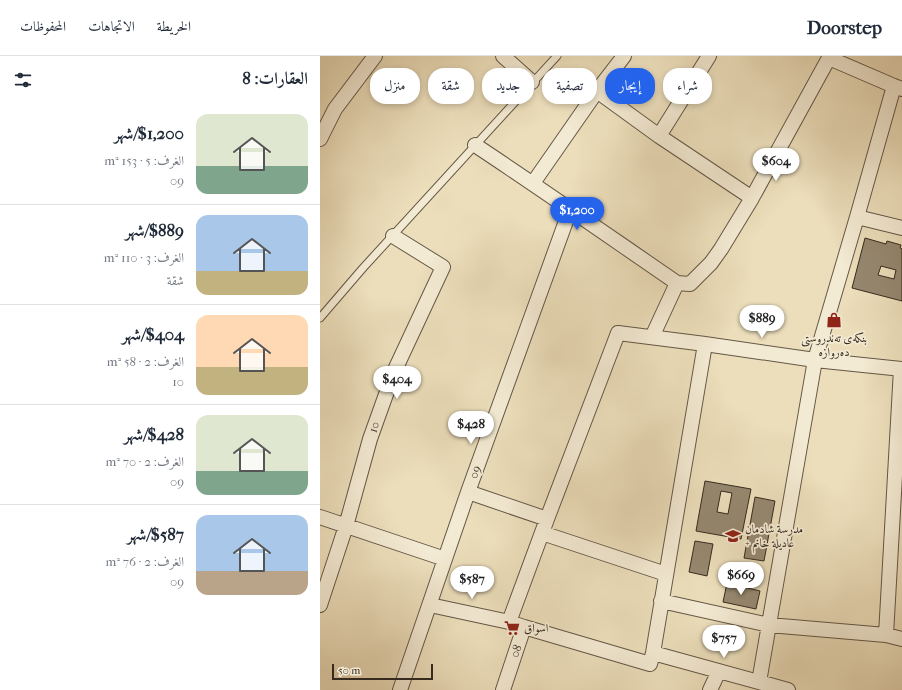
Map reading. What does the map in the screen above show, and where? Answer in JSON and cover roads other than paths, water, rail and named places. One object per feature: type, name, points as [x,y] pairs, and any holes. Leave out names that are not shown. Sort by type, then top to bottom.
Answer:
[{"type":"street","points":[[320,139],[335,109],[375,56]]},
{"type":"street","points":[[503,56],[516,68]]},
{"type":"street","points":[[624,56],[597,91],[659,136],[752,198]]},
{"type":"street","points":[[659,136],[709,56]]},
{"type":"street","points":[[475,145],[533,183],[677,283],[690,284],[711,263],[752,198],[830,57],[898,88],[815,360],[760,682]]},
{"type":"street","points":[[533,183],[588,104]]},
{"type":"street","name":"09","points":[[400,690],[468,492],[570,210]]},
{"type":"street","points":[[858,217],[902,228]]},
{"type":"street","name":"10","points":[[320,605],[346,526],[370,439],[394,372],[443,267],[393,236]]},
{"type":"street","points":[[652,337],[677,283]]},
{"type":"street","points":[[509,622],[618,333],[815,360],[902,369],[886,635]]},
{"type":"street","points":[[430,605],[509,622],[650,664],[705,344]]},
{"type":"street","points":[[468,492],[547,519]]},
{"type":"street","points":[[320,517],[445,559]]},
{"type":"street","points":[[542,533],[666,574]]},
{"type":"street","points":[[661,601],[769,626],[886,635],[902,640]]},
{"type":"street","name":"08","points":[[503,690],[524,627]]},
{"type":"street","points":[[653,653],[788,690]]},
{"type":"street","points":[[710,690],[719,671]]},
{"type":"lane","points":[[534,80],[556,56]]},
{"type":"lane","points":[[320,318],[512,104]]},
{"type":"place","name":"بنکەی تەندروستی دەروازە","points":[[834,320]]},
{"type":"place","name":"مدرسة شادمان + عاديلة خانم","points":[[733,536]]},
{"type":"place","name":"اسواق","points":[[512,628]]}]
